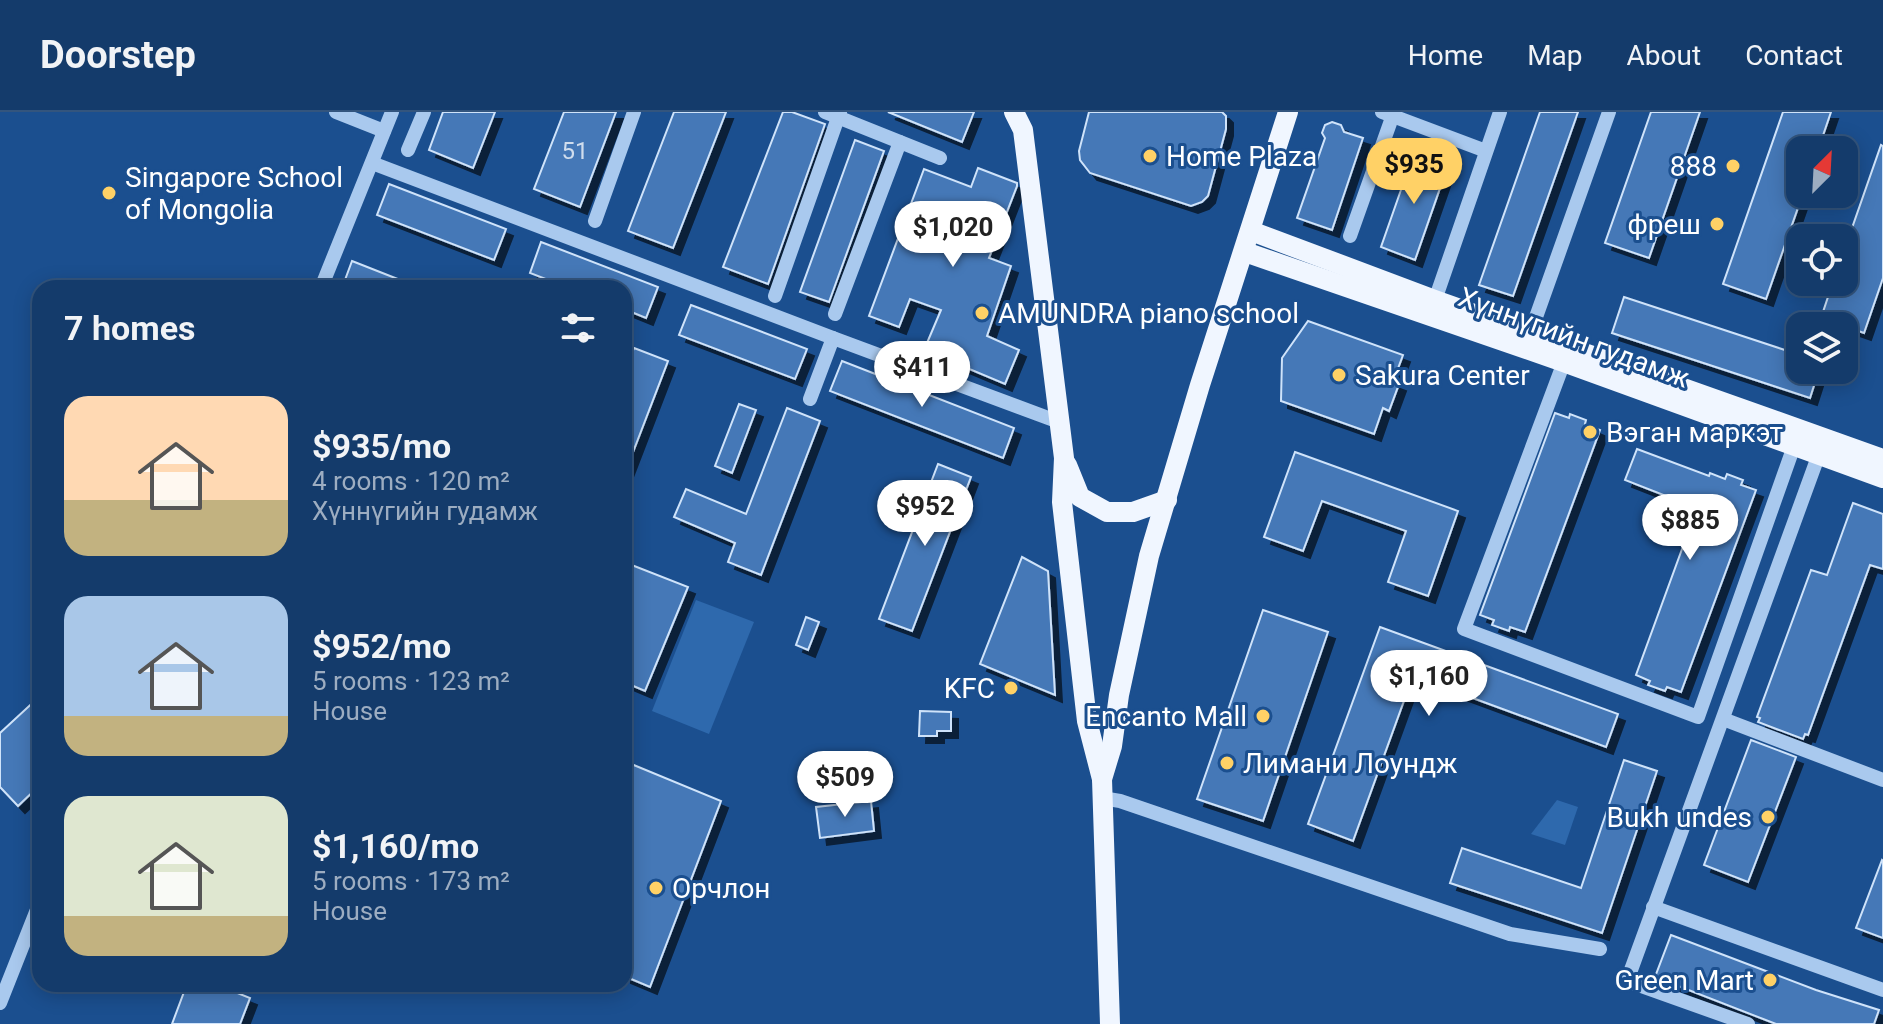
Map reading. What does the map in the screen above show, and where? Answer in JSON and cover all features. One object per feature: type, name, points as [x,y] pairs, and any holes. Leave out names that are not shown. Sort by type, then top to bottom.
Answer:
[{"type":"main road","points":[[1102,788],[1138,602],[1204,371],[1288,112]]},
{"type":"main road","points":[[1020,118],[1064,458],[1062,502],[1087,721],[1102,788],[1110,1024]]},
{"type":"main road","name":"Хүннүгийн гудамж","points":[[1251,231],[1435,300],[1883,459]]},
{"type":"main road","name":"Хүннүгийн гудамж","points":[[1245,252],[1564,362],[1883,478]]},
{"type":"main road","points":[[1064,458],[1080,497],[1107,512],[1133,512],[1167,500]]},
{"type":"street","points":[[336,112],[384,131]]},
{"type":"street","points":[[324,280],[392,112]]},
{"type":"street","points":[[408,150],[424,112]]},
{"type":"street","points":[[595,221],[634,112]]},
{"type":"street","points":[[1435,300],[1500,112]]},
{"type":"street","points":[[1530,334],[1609,112]]},
{"type":"street","points":[[1350,236],[1390,113],[1486,151]]},
{"type":"street","points":[[775,296],[834,114],[940,158]]},
{"type":"street","points":[[835,314],[900,142]]},
{"type":"street","points":[[372,163],[1059,422]]},
{"type":"street","points":[[810,399],[833,338]]},
{"type":"street","points":[[1564,362],[1464,629],[1698,717],[1794,446]]},
{"type":"street","points":[[1748,1024],[1627,981],[1819,454]]},
{"type":"street","points":[[1723,719],[1883,780]]},
{"type":"street","points":[[1102,788],[1120,801],[1510,934],[1600,949]]},
{"type":"street","points":[[1653,907],[1883,990]]},
{"type":"street","points":[[0,1003],[32,922]]},
{"type":"shaded area","points":[[696,600],[754,622],[709,734],[652,711]]},
{"type":"shaded area","points":[[1557,800],[1578,807],[1565,845],[1531,834]]},
{"type":"building","points":[[443,112],[495,112],[473,168],[429,150]]},
{"type":"building","points":[[564,112],[616,112],[580,207],[534,189]]},
{"type":"building","points":[[674,112],[726,112],[673,248],[628,231]]},
{"type":"building","points":[[783,112],[792,112],[825,124],[768,284],[723,267]]},
{"type":"building","points":[[888,112],[974,112],[962,142]]},
{"type":"building","name":"Home Plaza","points":[[1089,112],[1222,112],[1226,116],[1226,129],[1208,196],[1191,206],[1090,173],[1080,160],[1079,151]]},
{"type":"building","points":[[1540,112],[1578,112],[1513,296],[1479,285]]},
{"type":"building","points":[[1651,112],[1700,112],[1649,258],[1605,243]]},
{"type":"building","points":[[1783,112],[1831,112],[1823,136],[1786,136],[1786,208],[1798,208],[1792,224],[1786,224],[1786,242],[1766,299],[1723,284]]},
{"type":"building","points":[[1332,122],[1341,125],[1344,132],[1363,138],[1332,230],[1297,218],[1325,138],[1322,133],[1325,125]]},
{"type":"building","points":[[855,140],[884,151],[829,302],[800,292]]},
{"type":"building","points":[[1881,145],[1883,278],[1864,333],[1858,331],[1858,312],[1823,312],[1828,296],[1858,296],[1858,224],[1853,224]]},
{"type":"building","points":[[1408,154],[1425,154],[1428,161],[1447,168],[1415,260],[1381,247],[1409,167],[1406,163]]},
{"type":"building","points":[[978,168],[1017,183],[989,258],[1011,266],[987,336],[1019,350],[1005,384],[924,350],[941,310],[910,299],[899,327],[869,316],[924,169],[971,187]]},
{"type":"building","points":[[389,184],[506,229],[494,260],[377,215]]},
{"type":"building","points":[[541,242],[658,287],[646,318],[632,312],[632,280],[548,280],[530,273]]},
{"type":"building","points":[[352,261],[400,280],[345,280]]},
{"type":"building","points":[[1624,297],[1786,350],[1786,384],[1814,384],[1810,398],[1612,333]]},
{"type":"building","points":[[691,305],[807,349],[795,379],[679,335]]},
{"type":"building","name":"Sakura Center","points":[[1308,321],[1403,355],[1393,382],[1399,384],[1389,411],[1383,408],[1374,434],[1281,401],[1282,358]]},
{"type":"building","points":[[634,348],[668,361],[632,455]]},
{"type":"building","points":[[842,361],[1014,428],[1003,458],[830,391]]},
{"type":"building","points":[[739,404],[756,410],[732,473],[715,466]]},
{"type":"building","points":[[787,408],[820,421],[761,575],[728,562],[735,543],[674,517],[686,489],[746,514]]},
{"type":"building","points":[[1555,413],[1586,420],[1585,424],[1600,430],[1525,632],[1510,627],[1509,631],[1492,625],[1494,620],[1480,615]]},
{"type":"building","points":[[1637,449],[1709,476],[1710,473],[1725,479],[1727,474],[1743,480],[1741,485],[1756,490],[1681,692],[1648,685],[1650,681],[1636,675],[1697,508],[1625,480]]},
{"type":"building","points":[[1295,452],[1458,511],[1428,596],[1388,582],[1406,531],[1322,501],[1303,551],[1264,537]]},
{"type":"building","points":[[938,464],[971,477],[912,631],[879,619]]},
{"type":"building","points":[[1853,503],[1883,514],[1883,569],[1870,565],[1808,735],[1805,734],[1803,739],[1758,722],[1760,718],[1757,717],[1811,570],[1827,575]]},
{"type":"building","points":[[1022,557],[1048,571],[1055,695],[980,664]]},
{"type":"building","points":[[632,565],[688,587],[645,691],[632,685]]},
{"type":"building","points":[[1263,610],[1328,632],[1263,821],[1197,799]]},
{"type":"building","points":[[806,617],[819,622],[808,650],[796,645]]},
{"type":"building","points":[[1380,627],[1618,714],[1606,747],[1413,676],[1353,841],[1308,824]]},
{"type":"building","points":[[32,703],[32,793],[18,806],[0,787],[0,733]]},
{"type":"building","points":[[920,711],[951,712],[951,731],[937,731],[937,736],[919,736]]},
{"type":"building","points":[[1751,740],[1796,757],[1748,882],[1704,865]]},
{"type":"building","points":[[1624,760],[1657,771],[1602,933],[1450,883],[1462,848],[1581,888]]},
{"type":"building","name":"Орчлон","points":[[632,764],[721,801],[650,987],[632,979]]},
{"type":"building","points":[[871,801],[874,831],[820,838],[816,807]]},
{"type":"building","points":[[1883,861],[1883,938],[1856,928]]},
{"type":"building","points":[[1671,935],[1816,990],[1879,1010],[1874,1024],[1776,1024],[1655,977]]},
{"type":"building","points":[[184,992],[235,992],[250,998],[240,1024],[172,1024]]},
{"type":"place","name":"Home Plaza","points":[[1150,156]]},
{"type":"place","name":"888","points":[[1733,166]]},
{"type":"place","name":"Singapore School of Mongolia","points":[[109,193]]},
{"type":"place","name":"фреш","points":[[1717,224]]},
{"type":"place","name":"AMUNDRA piano school","points":[[982,313]]},
{"type":"place","name":"Sakura Center","points":[[1339,375]]},
{"type":"place","name":"Вэган маркэт","points":[[1590,432]]},
{"type":"place","name":"KFC","points":[[1011,688]]},
{"type":"place","name":"Encanto Mall","points":[[1263,716]]},
{"type":"place","name":"Лимани Лоундж","points":[[1227,763]]},
{"type":"place","name":"Bukh undes","points":[[1768,817]]},
{"type":"place","name":"Орчлон","points":[[656,888]]},
{"type":"place","name":"Green Mart","points":[[1770,980]]}]
